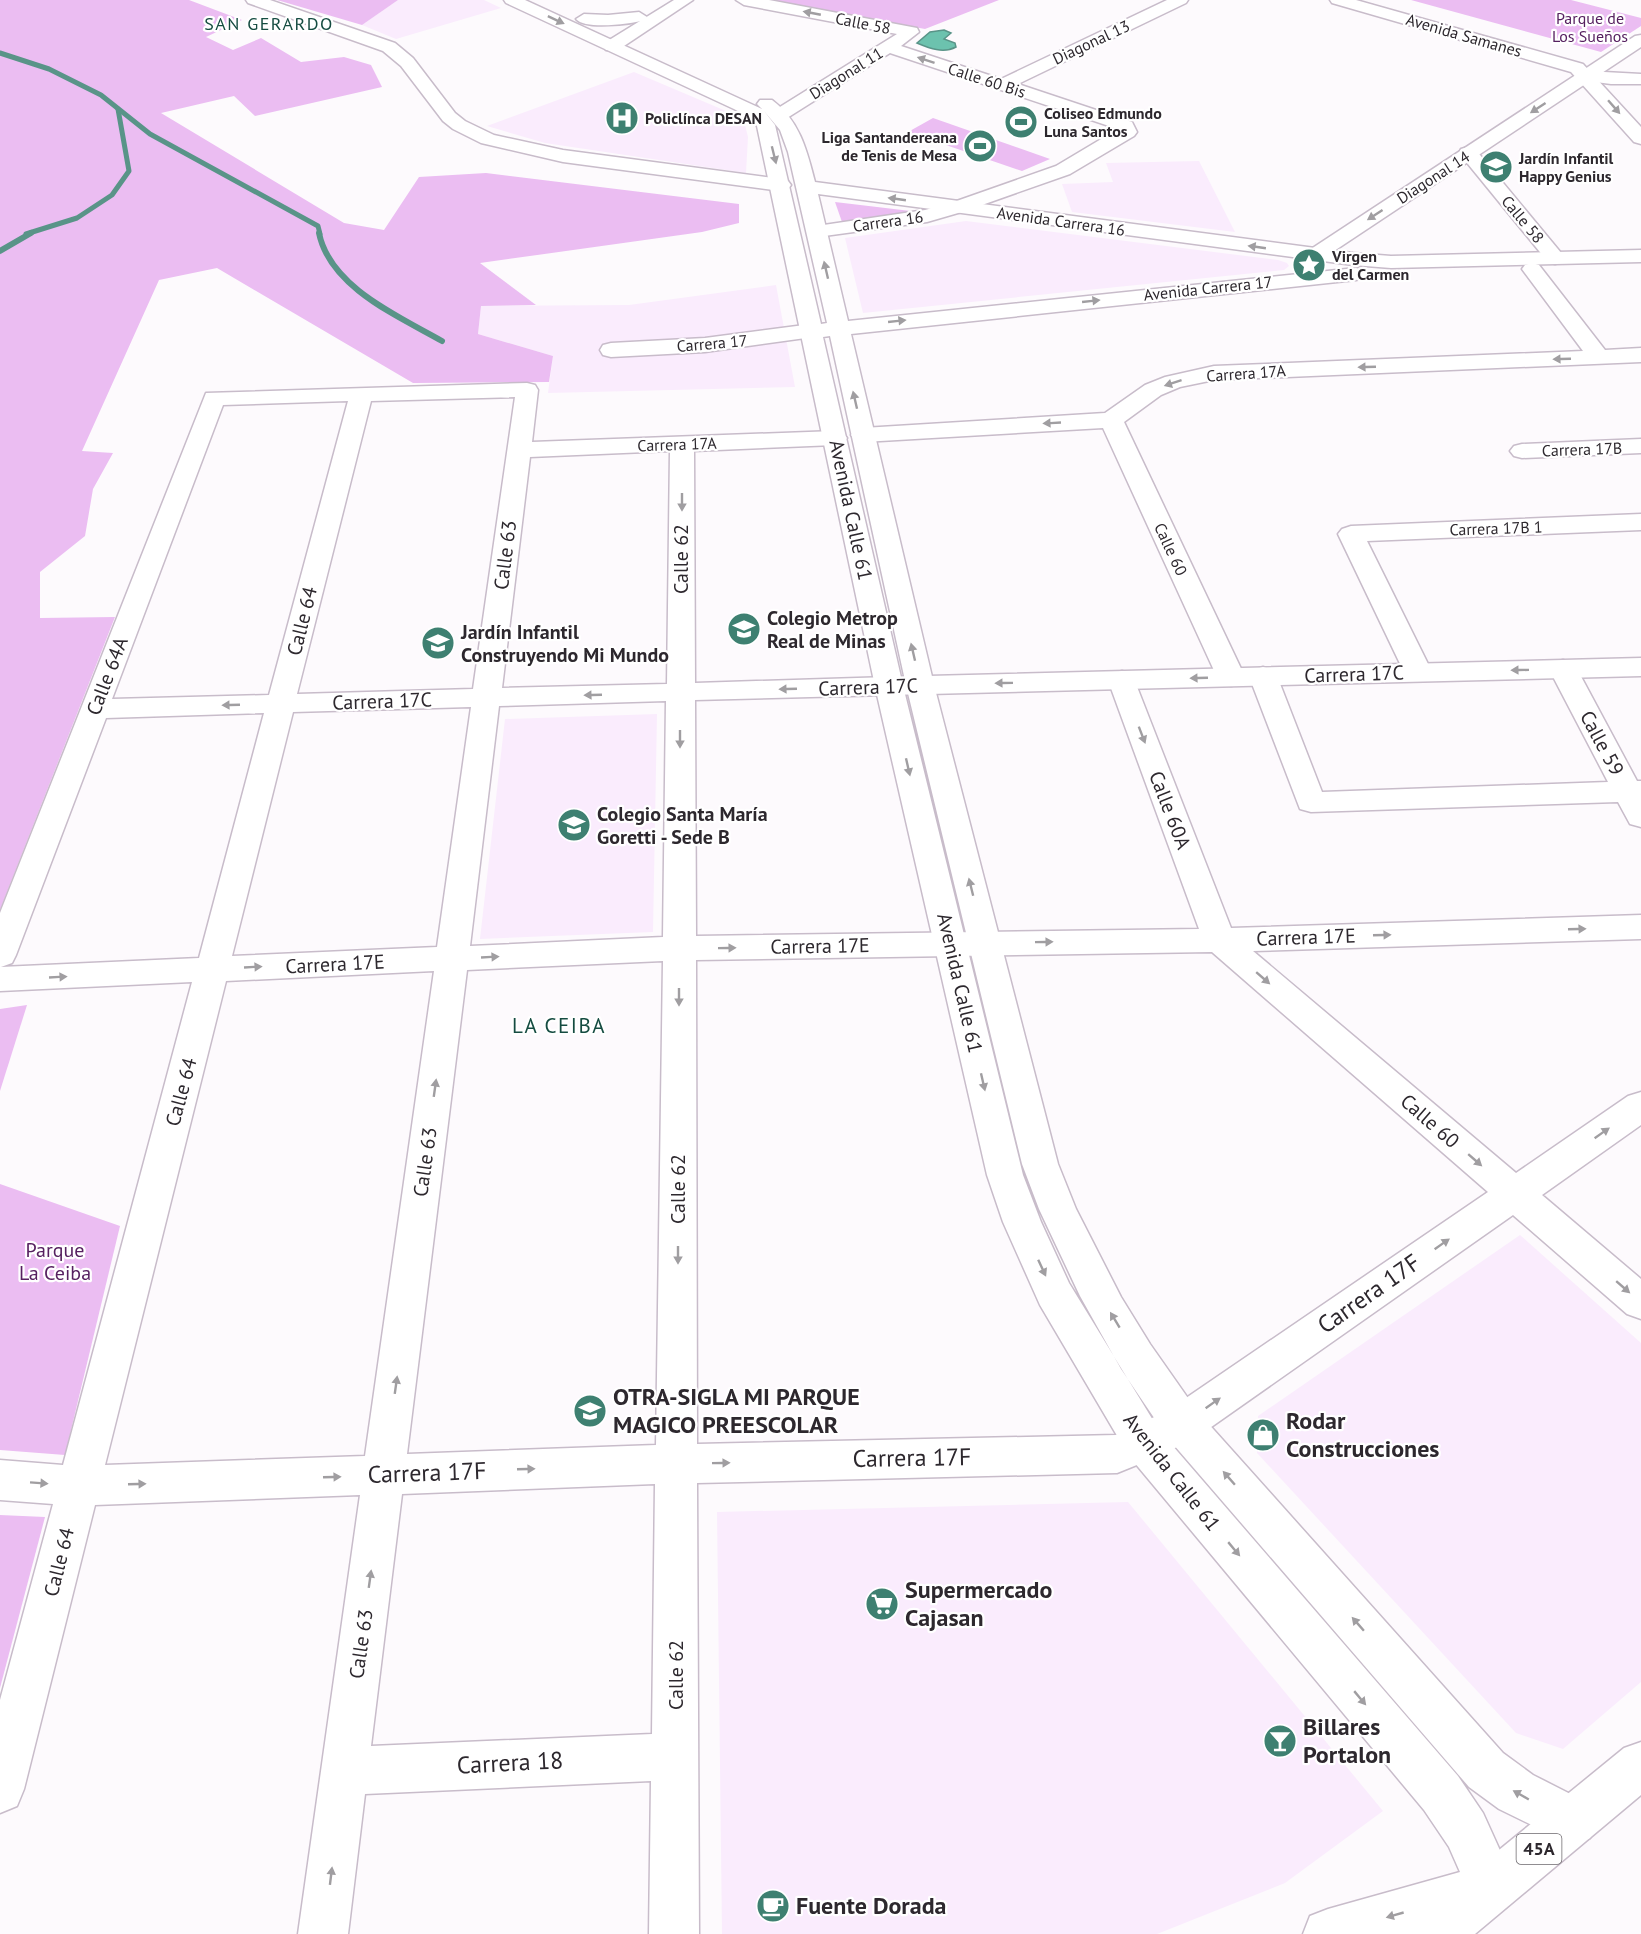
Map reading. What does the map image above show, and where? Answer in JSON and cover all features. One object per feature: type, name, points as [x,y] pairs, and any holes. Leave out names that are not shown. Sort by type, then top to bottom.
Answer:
[{"type":"street","points":[[254,0],[389,47],[407,62],[450,117],[465,129],[489,139],[563,156],[781,185]]},
{"type":"street","points":[[512,0],[764,102],[781,114]]},
{"type":"street","points":[[545,0],[584,19],[612,39]]},
{"type":"street","points":[[612,39],[639,17],[666,0]]},
{"type":"street","points":[[612,39],[685,0]]},
{"type":"street","name":"Calle 58","points":[[744,0],[911,32]]},
{"type":"street","name":"Diagonal 13","points":[[1002,85],[1180,0]]},
{"type":"street","name":"Avenida Samanes","points":[[1338,0],[1599,74]]},
{"type":"street","name":"Avenida Samanes","points":[[1373,0],[1576,57],[1599,74]]},
{"type":"street","points":[[584,19],[608,20],[639,17]]},
{"type":"street","name":"Diagonal 11","points":[[781,114],[911,32]]},
{"type":"street","name":"Avenida Calle 61","points":[[612,39],[757,114],[766,125],[781,185],[889,686],[968,944],[1046,1185],[1090,1279],[1162,1398],[1182,1424],[1486,1770],[1515,1792],[1573,1821]]},
{"type":"street","name":"Diagonal 14","points":[[1325,262],[1468,153],[1599,74],[1641,40]]},
{"type":"street","name":"Calle 60 Bis","points":[[888,47],[1121,124],[1129,130],[1079,162],[1002,192]]},
{"type":"street","points":[[1599,74],[1641,79]]},
{"type":"street","points":[[1599,74],[1641,113]]},
{"type":"street","points":[[1599,74],[1641,138]]},
{"type":"street","name":"Avenida Calle 61","points":[[781,114],[794,140],[807,187],[920,685],[1012,1198],[1054,1293],[1144,1443],[1441,1793],[1466,1830],[1492,1888]]},
{"type":"street","name":"Calle 58","points":[[1468,153],[1555,258]]},
{"type":"street","name":"Avenida Carrera 16","points":[[807,187],[958,207],[1325,262]]},
{"type":"street","points":[[958,207],[1002,192],[1000,204],[1005,214]]},
{"type":"street","name":"Carrera 16","points":[[817,231],[927,216],[958,207]]},
{"type":"street","name":"Avenida Carrera 17","points":[[812,331],[1325,262],[1641,256]]},
{"type":"street","name":"Avenida Carrera 17","points":[[1325,262],[1532,269],[1641,266]]},
{"type":"street","name":"Calle 58","points":[[1532,269],[1599,357]]},
{"type":"street","name":"Carrera 17","points":[[611,350],[705,345],[812,331]]},
{"type":"street","name":"Carrera 17A","points":[[1111,420],[1153,390],[1173,382],[1214,373],[1641,355]]},
{"type":"street","name":"Calle 63","points":[[323,1934],[527,390],[361,394]]},
{"type":"street","name":"Calle 64A","points":[[0,955],[214,398],[361,394]]},
{"type":"street","name":"Calle 64","points":[[0,1789],[361,394]]},
{"type":"street","points":[[863,435],[1111,420]]},
{"type":"street","name":"Calle 60","points":[[1111,420],[1231,677]]},
{"type":"street","name":"Carrera 17A","points":[[519,450],[835,438]]},
{"type":"street","name":"Calle 62","points":[[674,1934],[682,444]]},
{"type":"street","name":"Carrera 17B","points":[[1522,451],[1641,447]]},
{"type":"street","name":"Carrera 17B 1","points":[[1418,672],[1351,534],[1641,522]]},
{"type":"street","name":"Carrera 17C","points":[[94,709],[1641,666]]},
{"type":"street","name":"Calle 59","points":[[1563,669],[1637,800]]},
{"type":"street","points":[[1263,676],[1311,802],[1637,800]]},
{"type":"street","name":"Calle 60A","points":[[1122,680],[1219,940]]},
{"type":"street","name":"Carrera 17E","points":[[0,979],[679,948],[1219,940],[1641,927]]},
{"type":"street","name":"Calle 60","points":[[1219,940],[1641,1302]]},
{"type":"street","name":"Carrera 17F","points":[[0,1480],[78,1486],[677,1464],[1117,1454],[1182,1424],[1641,1106]]},
{"type":"street","name":"Carrera 18","points":[[344,1771],[675,1756]]},
{"type":"street","name":"45A","points":[[1436,1934],[1641,1765]]},
{"type":"street","points":[[1328,1934],[1492,1888]]},
{"type":"shaded area","points":[[398,0],[484,0],[501,8],[396,39],[362,25]]},
{"type":"shaded area","points":[[944,30],[951,33],[944,39],[955,43],[956,47],[941,50],[917,43],[930,32]]},
{"type":"shaded area","name":"Policlínca DESAN","points":[[634,72],[726,111],[745,125],[748,137],[746,173],[545,143],[487,126]]},
{"type":"shaded area","points":[[1199,161],[1235,232],[1072,212],[1062,184],[1113,182],[1106,163]]},
{"type":"shaded area","points":[[966,221],[1278,260],[1289,266],[1284,270],[863,313],[845,238]]},
{"type":"shaded area","points":[[776,285],[795,387],[548,393],[553,356],[478,334],[481,306],[629,305]]},
{"type":"shaded area","name":"Colegio Santa María Goretti - Sede B","points":[[657,714],[653,932],[480,939],[505,719]]},
{"type":"shaded area","points":[[1520,1235],[1641,1343],[1641,1682],[1563,1749],[1516,1733],[1257,1453],[1258,1416]]},
{"type":"shaded area","points":[[1128,1502],[1383,1811],[1285,1883],[1157,1934],[722,1934],[717,1512]]},
{"type":"green space","points":[[0,0],[189,0],[242,20],[206,37],[233,50],[261,38],[301,62],[344,57],[371,65],[382,87],[255,116],[234,96],[161,113],[344,223],[384,230],[419,177],[486,173],[739,204],[739,223],[702,232],[480,263],[536,305],[481,306],[478,334],[553,356],[549,382],[413,383],[217,268],[159,280],[82,451],[113,453],[93,489],[85,536],[40,572],[40,618],[115,617],[0,910]]},
{"type":"green space","points":[[277,0],[398,0],[362,25]]},
{"type":"green space","points":[[770,0],[999,0],[925,29]]},
{"type":"green space","name":"Parque de Los Sueños","points":[[1411,0],[1571,0],[1641,18],[1641,26],[1601,52]]},
{"type":"green space","name":"Liga Santandereana de Tenis de Mesa","points":[[933,118],[1050,159],[1022,171],[908,132]]},
{"type":"green space","points":[[835,202],[919,212],[842,222]]},
{"type":"green space","points":[[27,1005],[0,1091],[0,1009]]},
{"type":"green space","name":"Parque La Ceiba","points":[[0,1184],[120,1226],[65,1455],[0,1450]]},
{"type":"green space","points":[[0,1515],[45,1517],[0,1688]]},
{"type":"waterway","points":[[0,53],[49,69],[101,95],[150,134],[318,226],[320,234]]},
{"type":"waterway","points":[[26,234],[77,218],[112,195],[129,171],[118,109]]},
{"type":"waterway","points":[[0,251],[31,233]]},
{"type":"waterway","points":[[319,233],[326,252],[351,284],[387,310],[442,341]]},
{"type":"place","name":"Policlínca DESAN","points":[[622,118]]},
{"type":"place","name":"Coliseo Edmundo Luna Santos","points":[[1021,122]]},
{"type":"place","name":"Liga Santandereana de Tenis de Mesa","points":[[980,146]]},
{"type":"place","name":"Jardín Infantil Happy Genius","points":[[1496,167]]},
{"type":"place","name":"Virgen del Carmen","points":[[1309,265]]},
{"type":"place","name":"Colegio Metrop Real de Minas","points":[[744,629]]},
{"type":"place","name":"Jardín Infantil Construyendo Mi Mundo","points":[[438,643]]},
{"type":"place","name":"Colegio Santa María Goretti - Sede B","points":[[574,825]]},
{"type":"place","name":"OTRA-SIGLA MI PARQUE MAGICO PREESCOLAR","points":[[590,1411]]},
{"type":"place","name":"Rodar Construcciones","points":[[1263,1435]]},
{"type":"place","name":"Supermercado Cajasan","points":[[882,1604]]},
{"type":"place","name":"Billares Portalon","points":[[1280,1741]]},
{"type":"place","name":"Fuente Dorada","points":[[773,1906]]},
{"type":"district","name":"SAN GERARDO","points":[[269,24]]},
{"type":"district","name":"LA CEIBA","points":[[559,1026]]}]
